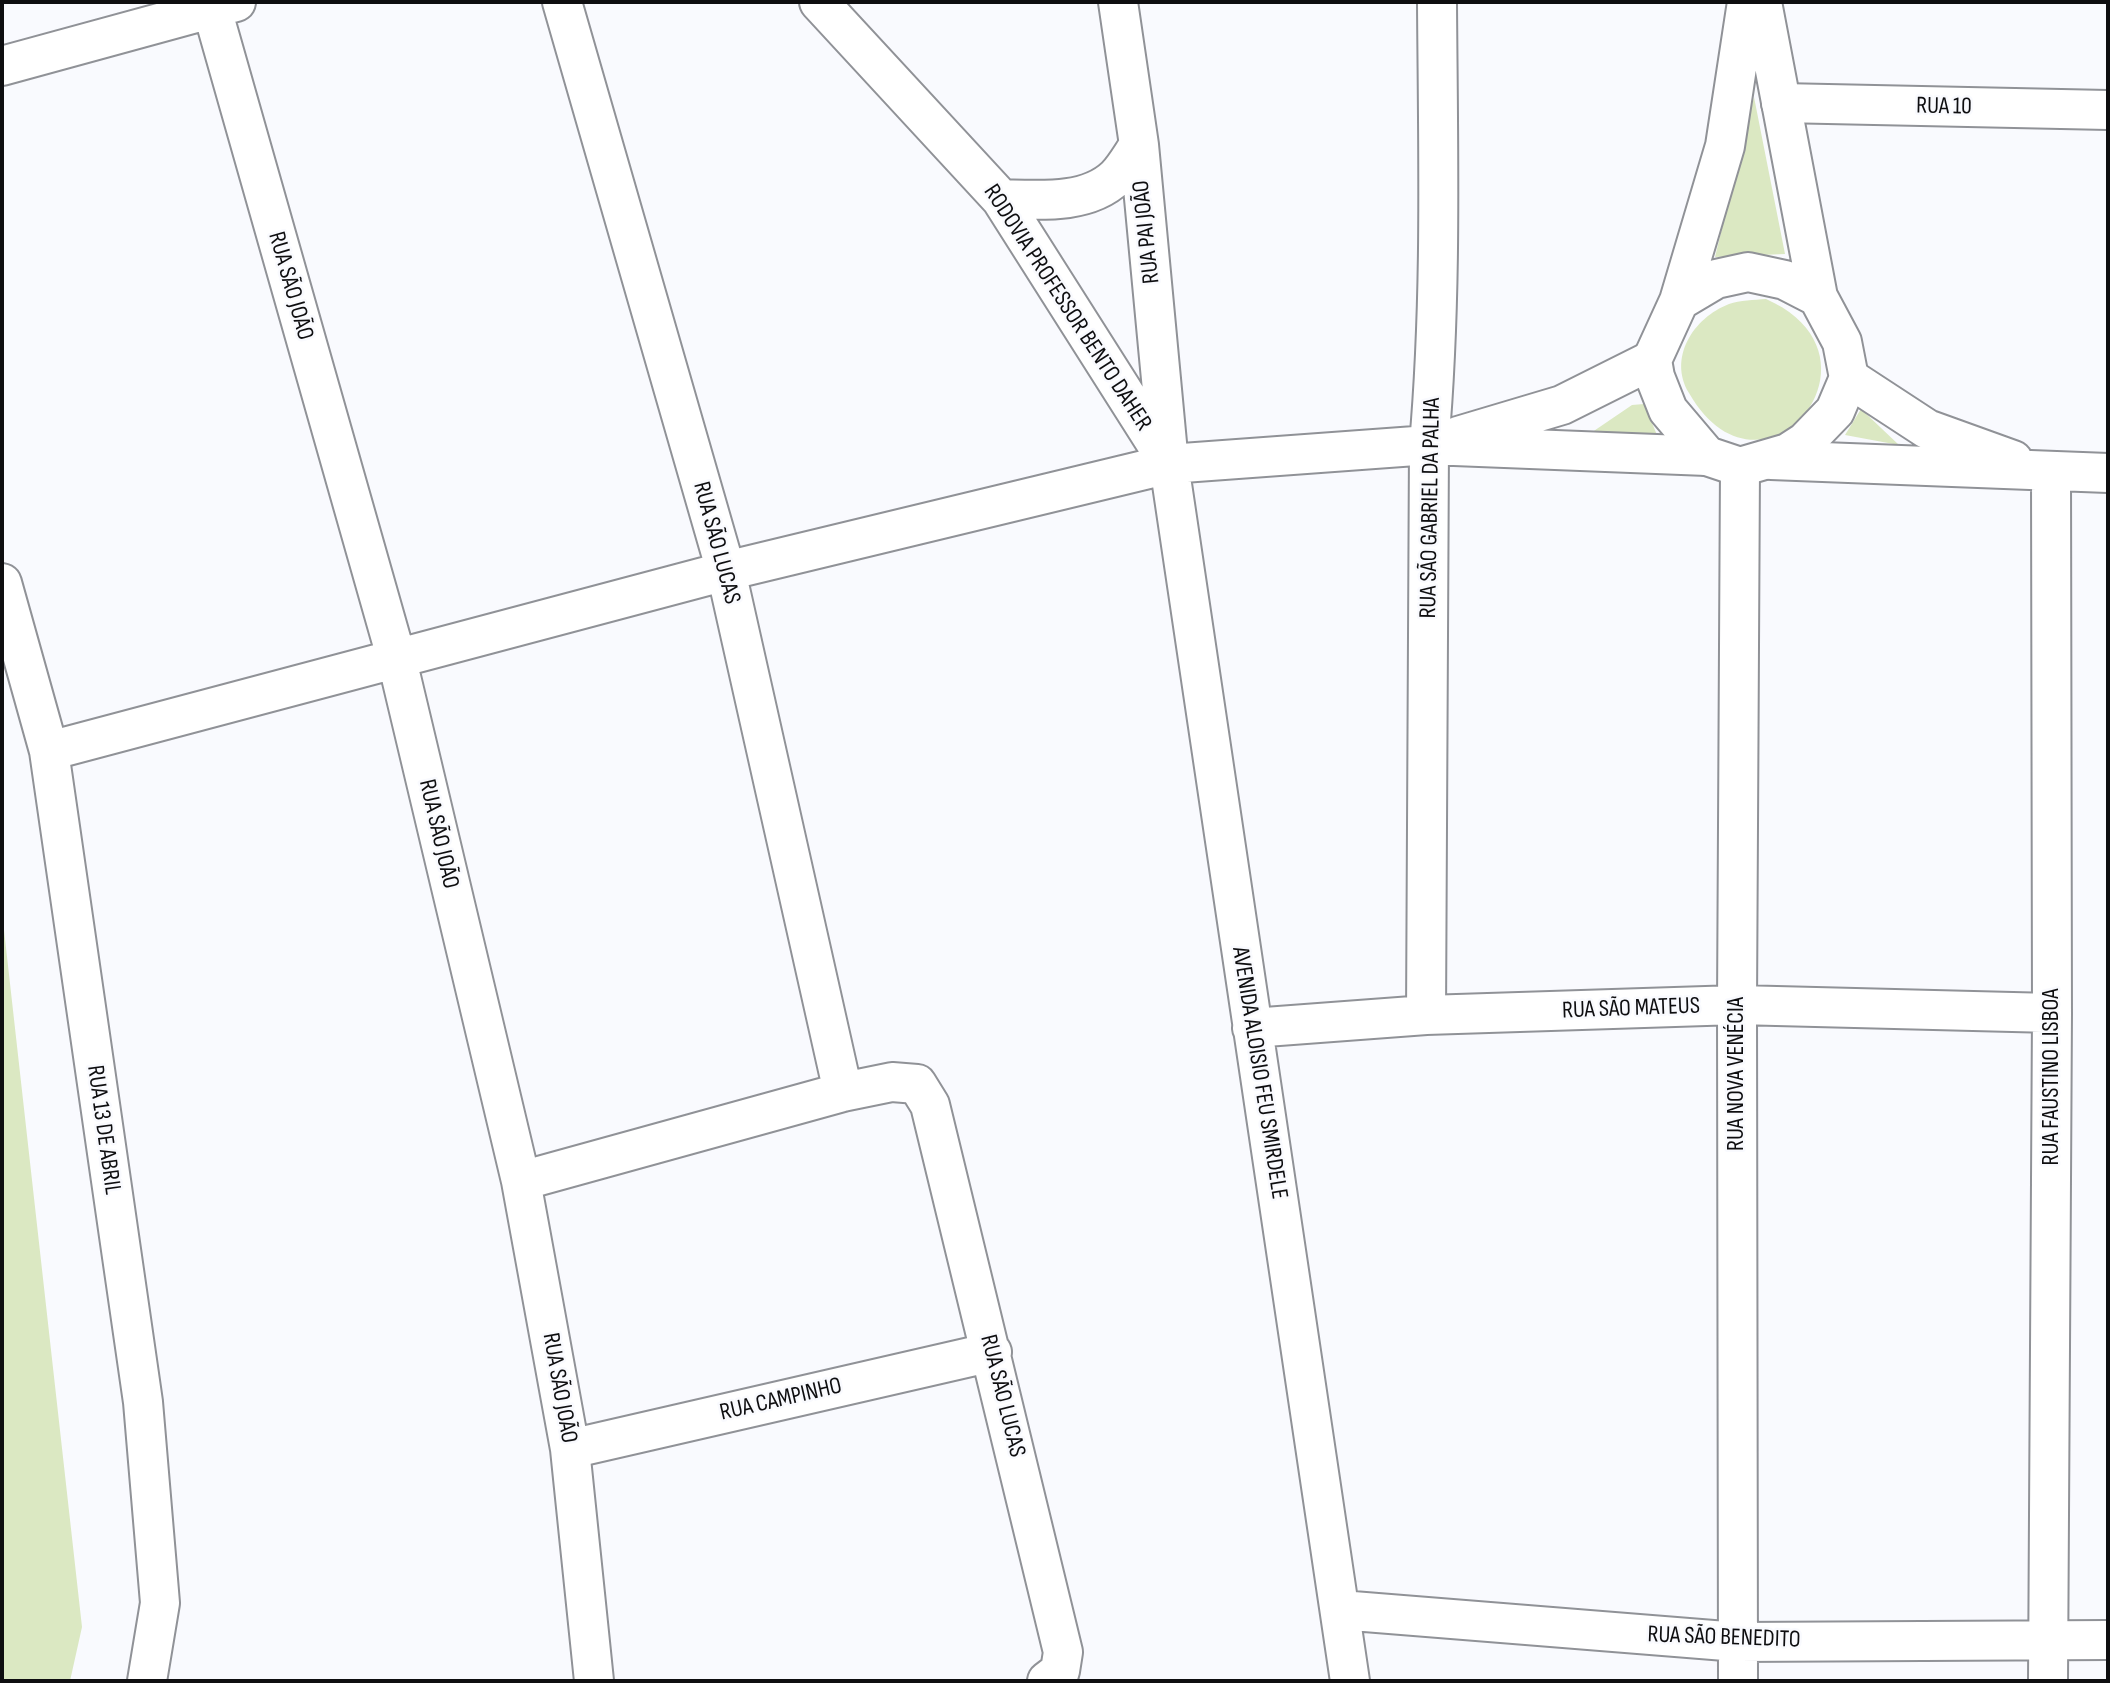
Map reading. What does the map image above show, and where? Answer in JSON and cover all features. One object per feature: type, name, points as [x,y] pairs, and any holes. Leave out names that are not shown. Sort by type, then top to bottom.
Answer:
[{"type":"street","name":"RUA SÃO LUCAS","points":[[562,2],[726,571],[843,1092],[892,1082],[917,1084],[930,1105],[1063,1652],[1060,1671],[1047,1681]]},
{"type":"street","name":"RODOVIA PROFESSOR BENTO DAHER","points":[[819,2],[1001,199],[1170,464]]},
{"type":"street","name":"RUA PAI JOÃO","points":[[1118,2],[1139,145],[1170,464]]},
{"type":"street","name":"RUA SÃO GABRIEL DA PALHA","points":[[1426,1015],[1429,445],[1436,372],[1438,273],[1437,2]]},
{"type":"street","points":[[1739,461],[1668,410],[1655,377],[1652,360],[1679,301],[1725,146],[1747,2]]},
{"type":"street","points":[[1739,461],[1805,442],[1835,411],[1849,378],[1843,342],[1818,297],[1762,2]]},
{"type":"street","points":[[2,66],[219,4]]},
{"type":"street","name":"RUA SÃO JOÃO","points":[[219,4],[397,660],[522,1181],[570,1449],[594,1681]]},
{"type":"street","name":"RUA 10","points":[[1781,103],[2108,110]]},
{"type":"street","points":[[1001,199],[1050,201],[1087,193],[1116,177],[1139,145]]},
{"type":"street","points":[[1679,301],[1716,279],[1748,272],[1785,280],[1818,297]]},
{"type":"street","points":[[1429,445],[1562,405],[1652,360]]},
{"type":"street","points":[[1849,378],[1927,429],[2051,473]]},
{"type":"street","points":[[50,751],[726,571],[1170,464],[1429,445],[1739,461],[2108,473]]},
{"type":"street","name":"RUA NOVA VENÉCIA","points":[[1738,1681],[1739,461]]},
{"type":"street","name":"AVENIDA ALOISIO FEU SMIRDELE","points":[[1170,464],[1350,1681]]},
{"type":"street","name":"RUA FAUSTINO LISBOA","points":[[2048,1681],[2052,1013],[2051,473]]},
{"type":"street","name":"RUA 13 DE ABRIL","points":[[2,583],[50,751],[143,1402],[160,1603],[147,1681]]},
{"type":"street","name":"RUA SÃO MATEUS","points":[[1252,1028],[1426,1015],[1737,1006],[2052,1013]]},
{"type":"street","points":[[522,1181],[843,1092]]},
{"type":"street","name":"RUA CAMPINHO","points":[[570,1449],[992,1352]]},
{"type":"street","name":"RUA SÃO BENEDITO","points":[[1340,1610],[1738,1642],[2108,1640]]},
{"type":"green space","points":[[1754,97],[1785,254],[1715,257]]},
{"type":"green space","points":[[1766,299],[1804,325],[1820,356],[1819,387],[1804,415],[1780,434],[1750,440],[1718,428],[1689,393],[1681,366],[1683,353],[1695,329],[1716,310],[1742,301]]},
{"type":"green space","points":[[1644,404],[1660,442],[1582,439],[1632,405]]},
{"type":"green space","points":[[1861,409],[1899,445],[1845,435]]},
{"type":"green space","points":[[2,912],[82,1627],[70,1681],[2,1681]]}]
